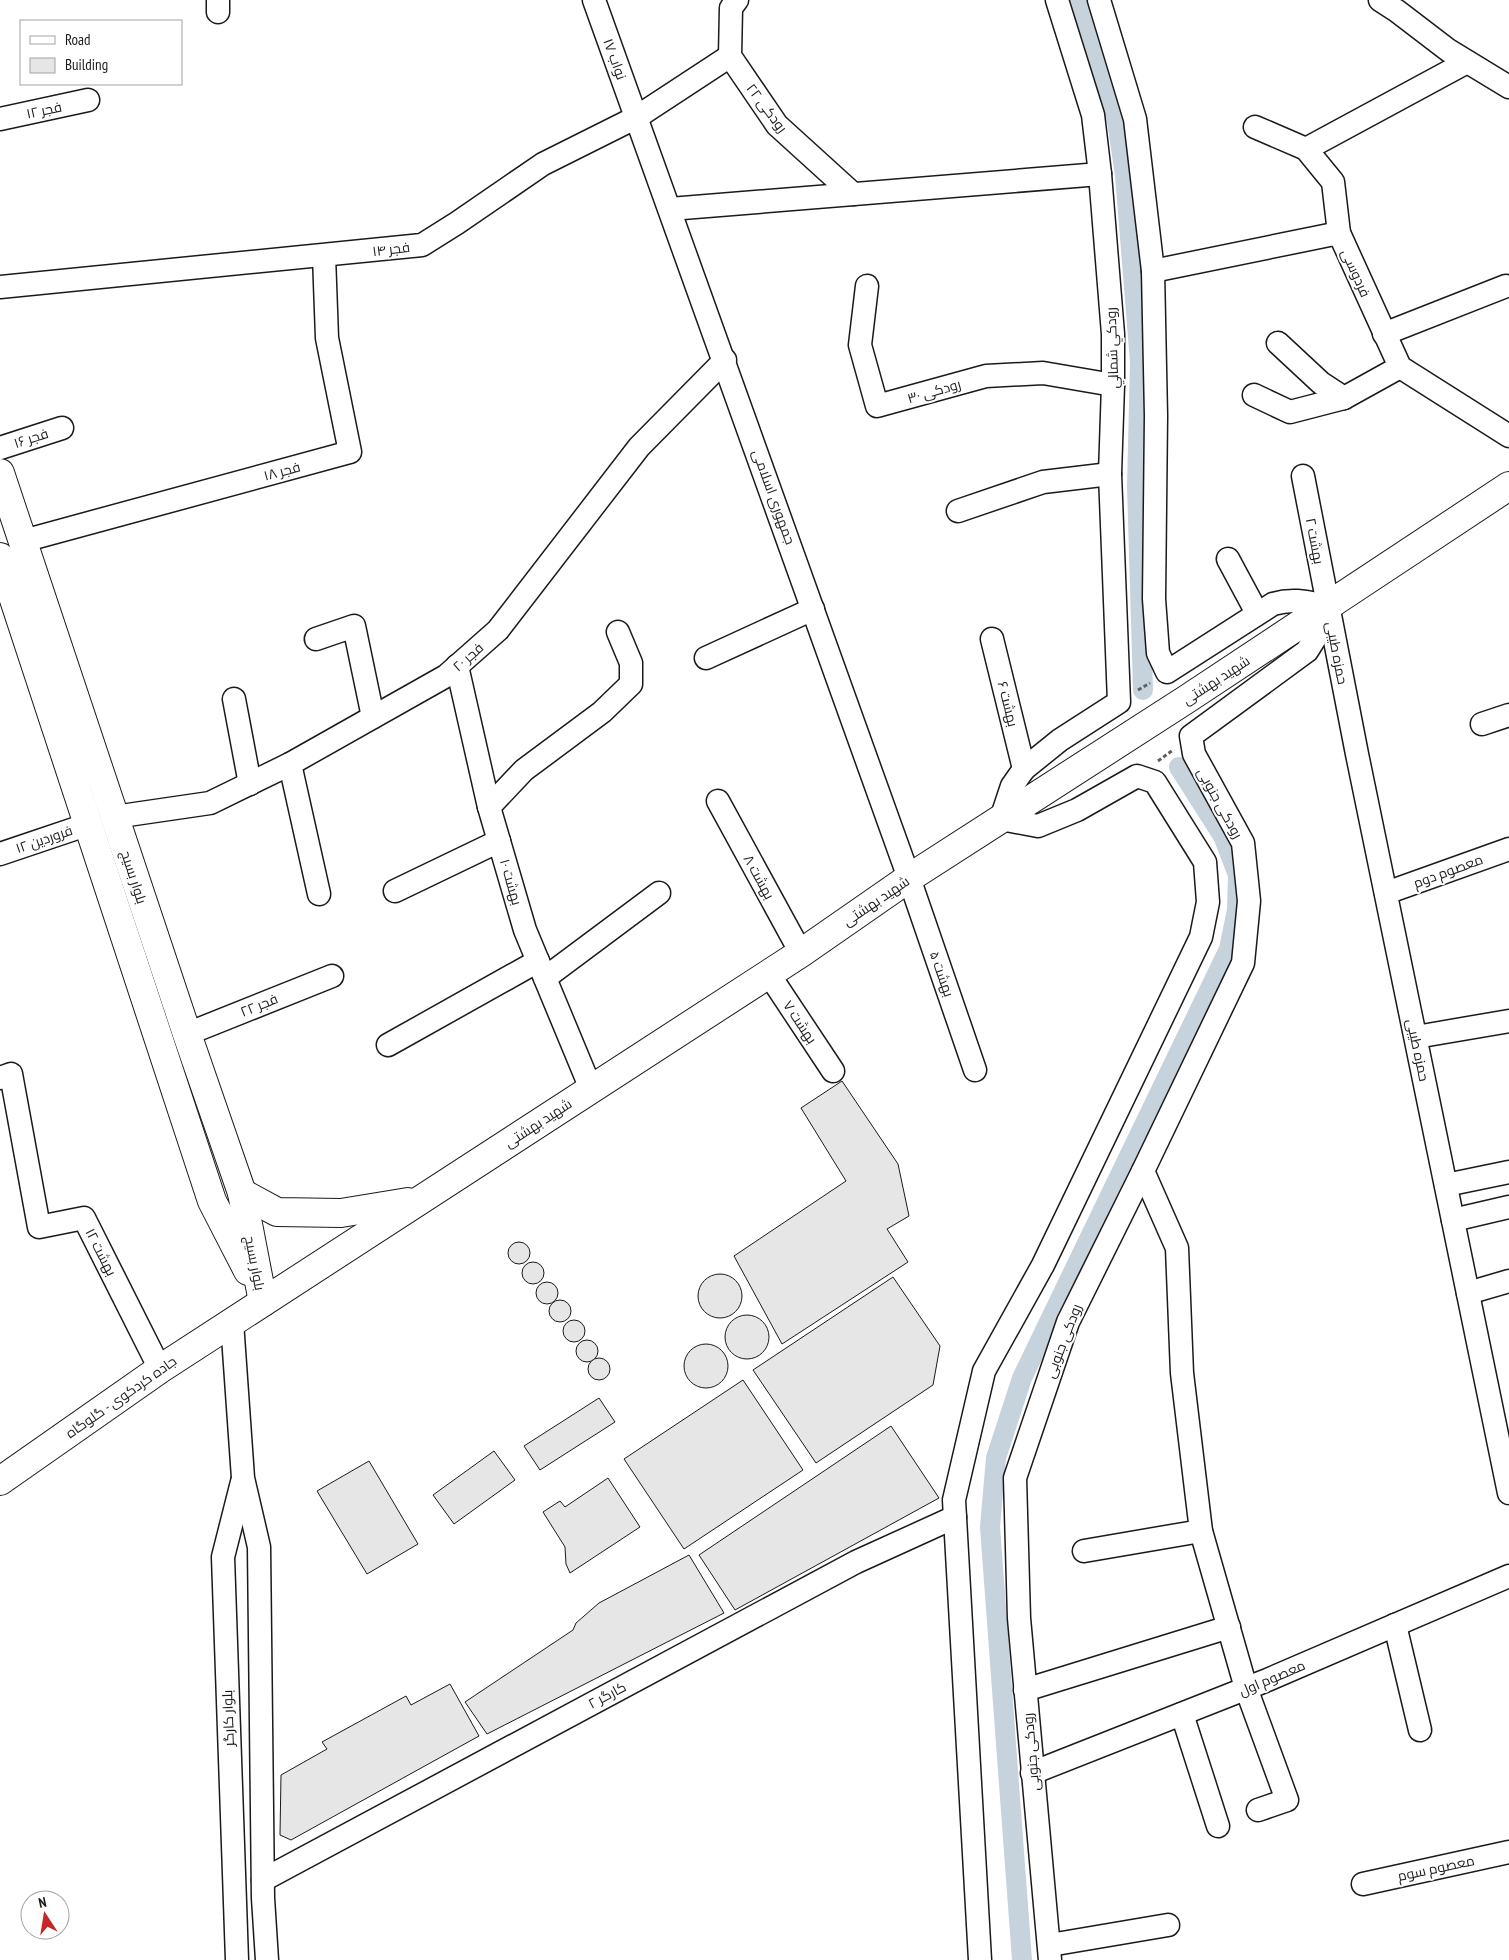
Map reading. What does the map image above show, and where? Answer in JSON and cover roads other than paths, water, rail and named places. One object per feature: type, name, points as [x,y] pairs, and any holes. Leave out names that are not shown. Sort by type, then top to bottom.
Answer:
[{"type":"main road","name":"بلوار بسیج","points":[[0,473],[23,541],[102,821],[246,1313]]},
{"type":"main road","name":"شهید بهشتی","points":[[246,1313],[768,974],[910,878],[1509,486]]},
{"type":"main road","name":"بلوار بسیج","points":[[0,557],[187,1034],[242,1192],[246,1313]]},
{"type":"main road","points":[[242,1192],[277,1212],[340,1213],[419,1200]]},
{"type":"main road","name":"جاده کردکوی - گلوگاه","points":[[0,1481],[160,1369],[246,1313]]},
{"type":"street","name":"نواب ۱۷","points":[[594,0],[636,117]]},
{"type":"street","name":"رودکي شمالي","points":[[1024,769],[1060,740],[1119,702],[1110,474],[1114,385],[1113,334],[1100,174],[1093,115],[1057,0]]},
{"type":"street","points":[[1099,0],[1135,119],[1153,271],[1156,416],[1154,599],[1158,653],[1167,672],[1273,604],[1296,599],[1317,613]]},
{"type":"street","points":[[730,2],[730,56]]},
{"type":"street","points":[[1391,4],[1448,50],[1509,87]]},
{"type":"street","name":"فجر ۱۴","points":[[0,287],[422,245],[543,164],[636,117],[730,56]]},
{"type":"street","name":"رودکی ۲۲","points":[[730,56],[777,125],[853,194]]},
{"type":"street","points":[[1306,149],[1467,62]]},
{"type":"street","name":"فجر ۱۲","points":[[0,119],[88,100]]},
{"type":"street","name":"جمهوری اسلامی","points":[[636,117],[910,878]]},
{"type":"street","points":[[1255,127],[1306,149],[1333,182],[1339,233]]},
{"type":"street","points":[[670,209],[1100,174]]},
{"type":"street","name":"فردوسی","points":[[1153,271],[1339,233],[1400,367]]},
{"type":"street","name":"فجر ۱۸","points":[[23,541],[350,452],[327,338],[324,256]]},
{"type":"street","name":"رودکی ۳۰","points":[[867,286],[860,345],[877,406],[986,376],[1043,372],[1114,385]]},
{"type":"street","points":[[1384,334],[1506,286]]},
{"type":"street","points":[[1278,343],[1321,383],[1344,398]]},
{"type":"street","name":"فجر ۲۰","points":[[102,821],[210,803],[290,764],[446,676],[498,630],[639,447],[725,360]]},
{"type":"street","points":[[1254,395],[1290,412],[1344,398],[1400,367],[1509,436]]},
{"type":"street","name":"فجر ۱۶","points":[[0,448],[62,428]]},
{"type":"street","points":[[958,511],[1043,482],[1110,474]]},
{"type":"street","name":"بهشت ۲","points":[[1303,476],[1317,613]]},
{"type":"street","points":[[1228,559],[1257,613]]},
{"type":"street","points":[[706,658],[813,609]]},
{"type":"street","name":"رودکی جنوبی","points":[[1050,1952],[1019,1618],[1015,1478],[1068,1322],[1144,1171],[1243,963],[1248,901],[1243,843],[1194,754],[1192,736],[1307,650],[1317,635],[1317,613]]},
{"type":"street","name":"حمزه طیبی","points":[[1317,613],[1386,893],[1509,1493]]},
{"type":"street","points":[[316,639],[354,626],[373,717]]},
{"type":"street","points":[[489,807],[524,770],[602,712],[631,684],[631,663],[618,632]]},
{"type":"street","name":"بهشت ۶","points":[[992,639],[1024,769]]},
{"type":"street","name":"بهشت ۱۰","points":[[457,666],[489,807],[526,930],[591,1089]]},
{"type":"street","points":[[234,699],[250,784]]},
{"type":"street","points":[[1482,724],[1509,715]]},
{"type":"street","points":[[290,764],[319,894]]},
{"type":"street","points":[[980,1960],[954,1500],[984,1370],[1043,1265],[1201,937],[1208,902],[1205,862],[1155,782],[1137,776],[1078,810],[1038,826],[1001,819],[1012,786],[1024,769]]},
{"type":"street","name":"بهشت ۸","points":[[718,801],[800,953]]},
{"type":"street","name":"۱۲ فروردین","points":[[0,854],[102,821]]},
{"type":"street","points":[[395,891],[499,842]]},
{"type":"street","name":"معصوم دوم","points":[[1386,893],[1509,849]]},
{"type":"street","name":"بهشت ۵","points":[[910,878],[975,1070]]},
{"type":"street","points":[[388,1045],[542,970],[659,894]]},
{"type":"street","name":"بهشت ۷","points":[[768,974],[833,1070]]},
{"type":"street","name":"فجر ۲۲","points":[[187,1034],[332,976]]},
{"type":"street","points":[[1416,1036],[1509,1021]]},
{"type":"street","name":"بهشت ۱۲","points":[[0,1078],[10,1074],[39,1227],[84,1218],[160,1369]]},
{"type":"street","points":[[1144,1171],[1177,1248],[1182,1373],[1201,1531],[1246,1688],[1287,1800],[1258,1810]]},
{"type":"street","points":[[1446,1185],[1509,1172]]},
{"type":"street","points":[[1453,1220],[1509,1207]]},
{"type":"street","points":[[1468,1293],[1509,1281]]},
{"type":"street","name":"بلوار کارگر","points":[[237,1960],[223,1557],[243,1478],[246,1313]]},
{"type":"street","name":"بلوار کارگر","points":[[243,1478],[260,1547],[263,1880],[267,1960]]},
{"type":"street","name":"کارگر ۲","points":[[263,1880],[856,1562],[955,1517]]},
{"type":"street","points":[[1084,1551],[1201,1531]]},
{"type":"street","name":"معصوم اول","points":[[1032,1773],[1246,1688],[1509,1576]]},
{"type":"street","points":[[1395,1625],[1420,1730]]},
{"type":"street","points":[[1025,1690],[1229,1627]]},
{"type":"street","points":[[1182,1714],[1218,1826]]},
{"type":"street","name":"معصوم سوم","points":[[1363,1884],[1509,1852]]},
{"type":"street","points":[[1050,1952],[1168,1925]]},
{"type":"waterway","points":[[1077,0],[1117,121],[1125,175],[1140,362],[1137,486],[1143,690]]},
{"type":"waterway","points":[[1022,1960],[990,1527],[996,1458],[1022,1378],[1229,949],[1237,910],[1238,875],[1223,836],[1179,767]]}]
